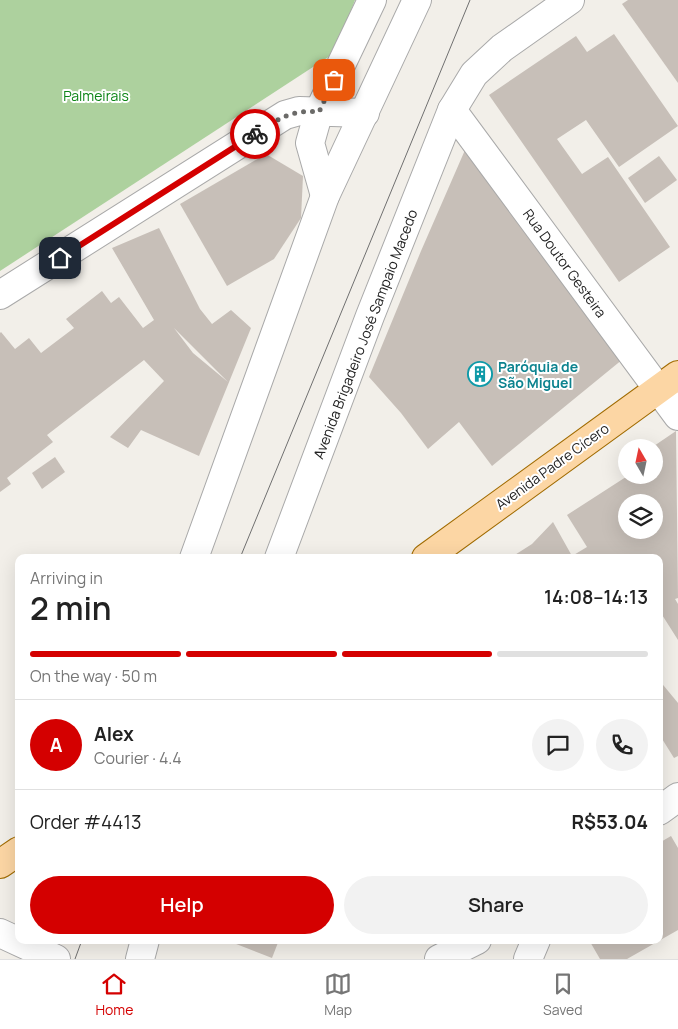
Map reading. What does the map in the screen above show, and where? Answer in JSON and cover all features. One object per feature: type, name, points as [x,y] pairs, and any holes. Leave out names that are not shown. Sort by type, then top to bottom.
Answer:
[{"type":"main road","name":"Avenida Padre Cícero","points":[[432,554],[668,382]]},
{"type":"main road","points":[[0,864],[15,854]]},
{"type":"street","points":[[325,196],[310,143],[319,112],[372,0]]},
{"type":"street","points":[[195,554],[325,196],[417,0]]},
{"type":"street","name":"Avenida Brigadeiro José Sampaio Macedo","points":[[281,554],[370,316],[452,110],[474,74],[502,48],[570,0]]},
{"type":"street","name":"Rua Doutor Gesteira","points":[[452,110],[668,382],[678,416]]},
{"type":"street","points":[[0,295],[285,115],[299,111],[365,114]]},
{"type":"street","points":[[663,808],[678,797]]},
{"type":"street","points":[[0,933],[15,940]]},
{"type":"street","points":[[24,944],[56,959]]},
{"type":"street","points":[[140,959],[144,944]]},
{"type":"street","points":[[439,959],[470,944]]},
{"type":"street","points":[[528,959],[534,944]]},
{"type":"green space","name":"Palmeirais","points":[[0,0],[355,0],[336,52],[0,271]]},
{"type":"building","points":[[628,0],[678,0],[678,83],[622,4]]},
{"type":"building","points":[[614,34],[678,126],[619,167],[586,120],[557,139],[582,174],[608,157],[670,247],[619,282],[489,95],[576,36],[587,52]]},
{"type":"building","points":[[465,150],[623,359],[492,466],[459,422],[428,449],[401,413],[369,377]]},
{"type":"building","points":[[266,154],[303,176],[301,218],[274,259],[227,286],[180,204]]},
{"type":"building","points":[[659,156],[677,180],[645,203],[628,178]]},
{"type":"building","points":[[159,228],[200,309],[212,324],[231,310],[251,328],[199,456],[141,430],[128,448],[110,437],[164,381],[144,360],[47,435],[53,442],[7,478],[11,484],[0,492],[0,333],[15,349],[29,338],[41,353],[74,328],[66,319],[102,291],[111,303],[119,297],[143,328],[154,320],[112,248]],"holes":[[[174,328],[228,382],[193,353]]]},
{"type":"building","points":[[676,431],[678,598],[675,599],[678,604],[678,640],[663,616],[663,554],[575,554],[587,547],[567,515],[618,482],[618,484],[663,484],[663,440]]},
{"type":"building","points":[[55,457],[65,472],[42,489],[32,473]]},
{"type":"building","points":[[553,522],[571,554],[516,554],[532,544]]},
{"type":"building","points":[[663,685],[678,703],[678,756],[674,758],[663,740]]},
{"type":"building","points":[[671,836],[678,848],[678,930],[663,939],[663,841]]},
{"type":"building","points":[[236,944],[277,944],[272,958]]},
{"type":"building","points":[[591,944],[653,944],[627,959],[600,959]]},
{"type":"tram line","points":[[242,554],[470,0]]},
{"type":"tram line","points":[[75,959],[81,944]]},
{"type":"way so far","points":[[255,134],[285,115],[299,111],[319,112],[334,80]]},
{"type":"place","name":"Paróquia de São Miguel","points":[[480,374]]},
{"type":"route","points":[[60,258],[255,134]]}]
